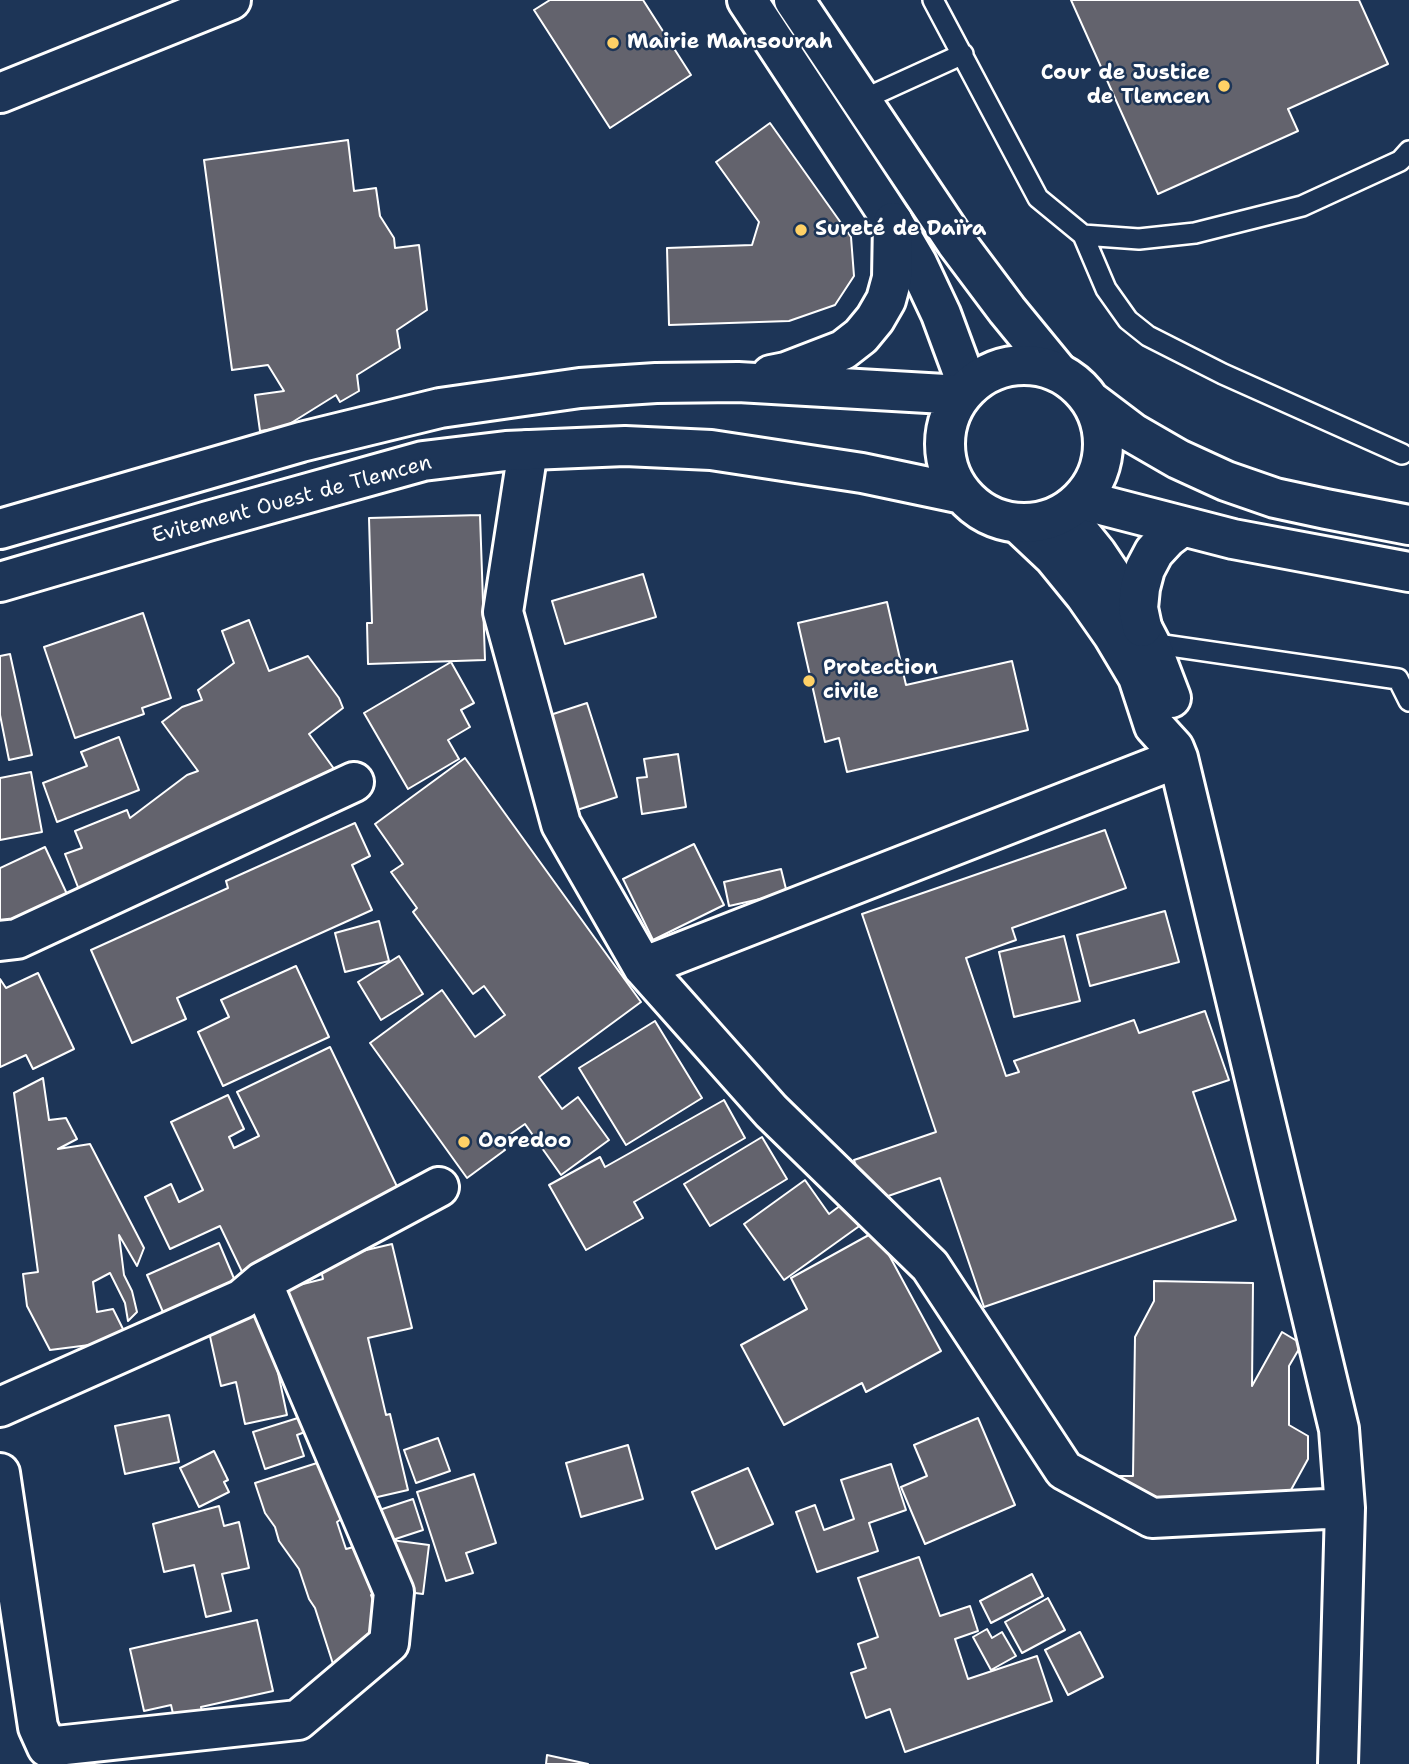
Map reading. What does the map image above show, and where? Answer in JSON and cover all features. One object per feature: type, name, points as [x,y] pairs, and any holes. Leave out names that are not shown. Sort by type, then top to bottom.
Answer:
[{"type":"main road","points":[[0,93],[231,0]]},
{"type":"main road","points":[[747,0],[893,222],[917,263],[941,314],[965,391]]},
{"type":"main road","points":[[794,0],[963,251],[1057,371],[1077,384],[1092,402],[1133,433],[1178,459],[1226,481],[1275,498],[1409,525]]},
{"type":"main road","points":[[738,382],[786,372],[822,359],[861,336],[886,300],[891,278],[893,222]]},
{"type":"main road","points":[[1057,371],[1034,365],[1010,366],[988,373],[965,391],[951,413],[946,434],[946,455],[952,476],[962,494],[988,514],[1019,524],[1043,522],[1073,506],[1099,470],[1104,435],[1092,402]]},
{"type":"main road","points":[[0,529],[301,442],[440,408],[580,388],[656,383],[738,382],[965,391]]},
{"type":"main road","name":"Evitement Ouest de Tlemcen","points":[[0,582],[424,461],[506,451],[625,446],[711,450],[862,473],[962,494]]},
{"type":"main road","points":[[528,450],[503,612],[561,824],[643,967],[771,1111],[930,1266],[1064,1470],[1153,1518],[1345,1508]]},
{"type":"main road","points":[[1073,506],[1409,572]]},
{"type":"main road","points":[[1073,506],[1097,554],[1126,597],[1146,635]]},
{"type":"main road","points":[[1019,524],[1054,557],[1106,625],[1138,677],[1154,726],[1176,753]]},
{"type":"main road","points":[[1183,526],[1154,552],[1145,569],[1138,608],[1178,719],[1176,753],[1339,1429],[1345,1508],[1338,1764]]},
{"type":"main road","points":[[643,967],[1176,753]]},
{"type":"main road","points":[[0,941],[17,940],[354,782]]},
{"type":"main road","points":[[0,1407],[242,1299],[262,1282],[439,1187]]},
{"type":"main road","points":[[0,1474],[38,1727],[47,1747],[298,1720],[389,1643],[394,1592],[262,1282]]},
{"type":"lane","points":[[933,0],[1038,198],[1083,235],[1106,289],[1128,320],[1148,337],[1223,374],[1402,454]]},
{"type":"lane","points":[[862,100],[963,54]]},
{"type":"lane","points":[[1083,235],[1139,239],[1195,233],[1301,206],[1400,160],[1409,151]]},
{"type":"lane","points":[[1146,635],[1398,678],[1409,701]]},
{"type":"building","name":"Mairie Mansourah","points":[[550,0],[643,0],[691,75],[610,128],[534,10]]},
{"type":"building","name":"Cour de Justice de Tlemcen","points":[[1071,0],[1359,0],[1388,64],[1288,109],[1298,131],[1158,194]]},
{"type":"building","name":"Sureté de Daïra","points":[[770,123],[851,237],[854,276],[835,305],[789,321],[669,325],[667,248],[752,245],[759,222],[716,162]]},
{"type":"building","points":[[348,140],[354,191],[376,188],[380,216],[394,238],[395,248],[419,245],[427,310],[397,330],[400,348],[357,375],[359,391],[340,402],[336,395],[283,428],[260,431],[255,395],[284,391],[268,365],[232,370],[204,160]]},
{"type":"building","points":[[480,515],[485,660],[368,664],[367,623],[372,623],[369,518]]},
{"type":"building","points":[[643,574],[656,617],[565,644],[552,601]]},
{"type":"building","points":[[887,602],[906,685],[1012,661],[1028,730],[847,772],[839,738],[825,742],[798,623]]},
{"type":"building","points":[[143,613],[171,698],[142,708],[144,714],[75,738],[44,647]]},
{"type":"building","points":[[249,620],[269,671],[308,656],[339,698],[343,708],[309,734],[337,773],[85,905],[65,854],[82,848],[75,831],[127,810],[130,818],[187,775],[198,771],[162,722],[182,707],[202,700],[198,690],[234,663],[222,631]]},
{"type":"building","points":[[10,654],[32,755],[9,760],[0,715],[0,656]]},
{"type":"building","points":[[451,662],[474,703],[461,710],[470,727],[448,740],[459,759],[408,789],[364,713]]},
{"type":"building","points":[[587,703],[617,797],[577,810],[547,716]]},
{"type":"building","points":[[119,737],[139,790],[57,822],[43,783],[87,766],[81,752]]},
{"type":"building","points":[[678,754],[686,807],[642,814],[637,778],[647,777],[644,759]]},
{"type":"building","points":[[465,758],[641,1002],[539,1077],[562,1109],[578,1097],[609,1140],[561,1175],[525,1124],[499,1142],[505,1150],[467,1178],[370,1043],[442,990],[475,1037],[505,1015],[484,986],[473,994],[413,912],[417,908],[391,872],[403,864],[375,824]]},
{"type":"building","points":[[31,772],[42,832],[0,840],[0,778]]},
{"type":"building","points":[[355,823],[370,856],[352,865],[372,910],[177,998],[186,1019],[132,1043],[91,950],[228,888],[226,881]]},
{"type":"building","points":[[1105,830],[1126,888],[1012,928],[1016,940],[966,958],[1006,1076],[1019,1072],[1014,1061],[1134,1020],[1139,1033],[1205,1011],[1229,1080],[1193,1092],[1236,1220],[984,1307],[940,1178],[868,1203],[854,1160],[936,1132],[862,914]]},
{"type":"building","points":[[694,844],[724,905],[653,940],[623,879]]},
{"type":"building","points":[[45,847],[74,909],[0,925],[0,868]]},
{"type":"building","points":[[781,869],[787,893],[729,906],[724,882]]},
{"type":"building","points":[[1165,911],[1179,962],[1090,986],[1077,935]]},
{"type":"building","points":[[379,921],[389,961],[345,972],[335,933]]},
{"type":"building","points":[[1064,936],[1080,1001],[1014,1017],[999,952]]},
{"type":"building","points":[[399,956],[423,994],[381,1020],[358,982]]},
{"type":"building","points":[[296,966],[329,1037],[223,1086],[198,1032],[229,1017],[221,1000]]},
{"type":"building","points":[[38,973],[74,1049],[33,1069],[26,1055],[0,1067],[0,979],[6,988]]},
{"type":"building","points":[[655,1021],[702,1098],[626,1145],[579,1068]]},
{"type":"building","points":[[330,1047],[404,1201],[245,1278],[220,1226],[170,1249],[145,1197],[171,1184],[179,1202],[203,1190],[171,1122],[228,1095],[244,1129],[229,1137],[234,1148],[259,1136],[237,1092]]},
{"type":"building","points":[[43,1078],[49,1120],[66,1118],[77,1139],[58,1149],[90,1144],[144,1248],[137,1266],[119,1235],[124,1275],[132,1291],[137,1312],[128,1321],[125,1303],[110,1273],[93,1282],[97,1312],[113,1309],[125,1333],[105,1343],[50,1350],[27,1306],[23,1274],[38,1272],[14,1093]]},
{"type":"building","points":[[724,1100],[745,1138],[634,1202],[643,1218],[586,1250],[549,1185],[600,1157],[605,1167]]},
{"type":"building","points":[[762,1137],[787,1179],[710,1226],[684,1184]]},
{"type":"building","points":[[805,1180],[829,1214],[849,1199],[865,1222],[784,1280],[744,1224]]},
{"type":"building","points":[[876,1231],[941,1351],[866,1392],[862,1383],[784,1425],[741,1345],[807,1309],[791,1278]]},
{"type":"building","points":[[219,1243],[238,1288],[166,1319],[147,1275]]},
{"type":"building","points":[[392,1244],[412,1328],[368,1338],[386,1415],[390,1414],[408,1490],[360,1501],[275,1291],[323,1279],[319,1261]]},
{"type":"building","points":[[1154,1281],[1253,1283],[1252,1386],[1282,1332],[1302,1344],[1289,1366],[1289,1425],[1308,1436],[1308,1459],[1286,1499],[1157,1498],[1117,1476],[1133,1476],[1135,1337],[1154,1301]]},
{"type":"building","points":[[265,1311],[287,1415],[245,1424],[236,1382],[221,1386],[207,1323]]},
{"type":"building","points":[[169,1415],[179,1462],[125,1474],[115,1426]]},
{"type":"building","points":[[301,1417],[305,1432],[297,1435],[304,1456],[265,1469],[253,1432]]},
{"type":"building","points":[[978,1418],[1015,1505],[925,1544],[901,1487],[927,1476],[914,1445]]},
{"type":"building","points":[[438,1438],[450,1471],[416,1483],[404,1450]]},
{"type":"building","points":[[628,1445],[643,1499],[581,1517],[566,1463]]},
{"type":"building","points":[[214,1451],[228,1480],[224,1482],[229,1492],[199,1507],[180,1468]]},
{"type":"building","points":[[320,1462],[350,1513],[337,1522],[346,1549],[361,1545],[381,1589],[371,1595],[384,1633],[346,1660],[333,1664],[299,1569],[279,1541],[275,1527],[265,1513],[255,1483]]},
{"type":"building","points":[[891,1464],[906,1510],[869,1523],[878,1551],[817,1572],[796,1512],[815,1505],[824,1530],[854,1519],[841,1480]]},
{"type":"building","points":[[748,1468],[773,1524],[716,1549],[692,1492]]},
{"type":"building","points":[[474,1474],[496,1543],[466,1553],[473,1573],[446,1581],[417,1492]]},
{"type":"building","points":[[413,1499],[423,1530],[368,1548],[358,1517]]},
{"type":"building","points":[[219,1506],[224,1526],[239,1522],[249,1568],[222,1574],[231,1611],[206,1617],[194,1565],[164,1572],[153,1524]]},
{"type":"building","points":[[391,1540],[429,1545],[423,1594],[384,1589]]},
{"type":"building","points":[[919,1557],[940,1616],[970,1606],[978,1631],[955,1639],[968,1679],[1037,1656],[1052,1701],[905,1752],[890,1709],[866,1718],[851,1673],[866,1668],[858,1644],[878,1637],[858,1578]]},
{"type":"building","points":[[1032,1574],[1043,1596],[991,1623],[980,1601]]},
{"type":"building","points":[[1048,1598],[1065,1630],[1022,1653],[1005,1622]]},
{"type":"building","points":[[257,1620],[273,1691],[201,1707],[205,1725],[177,1731],[171,1705],[144,1711],[130,1649]]},
{"type":"building","points":[[987,1629],[992,1638],[1002,1632],[1016,1656],[991,1670],[973,1637]]},
{"type":"building","points":[[1080,1632],[1103,1677],[1068,1695],[1045,1650]]},
{"type":"building","points":[[547,1755],[588,1764],[546,1764]]},
{"type":"place","name":"Mairie Mansourah","points":[[613,43]]},
{"type":"place","name":"Cour de Justice de Tlemcen","points":[[1224,86]]},
{"type":"place","name":"Sureté de Daïra","points":[[801,230]]},
{"type":"place","name":"Protection civile","points":[[809,681]]},
{"type":"place","name":"Ooredoo","points":[[464,1142]]}]
